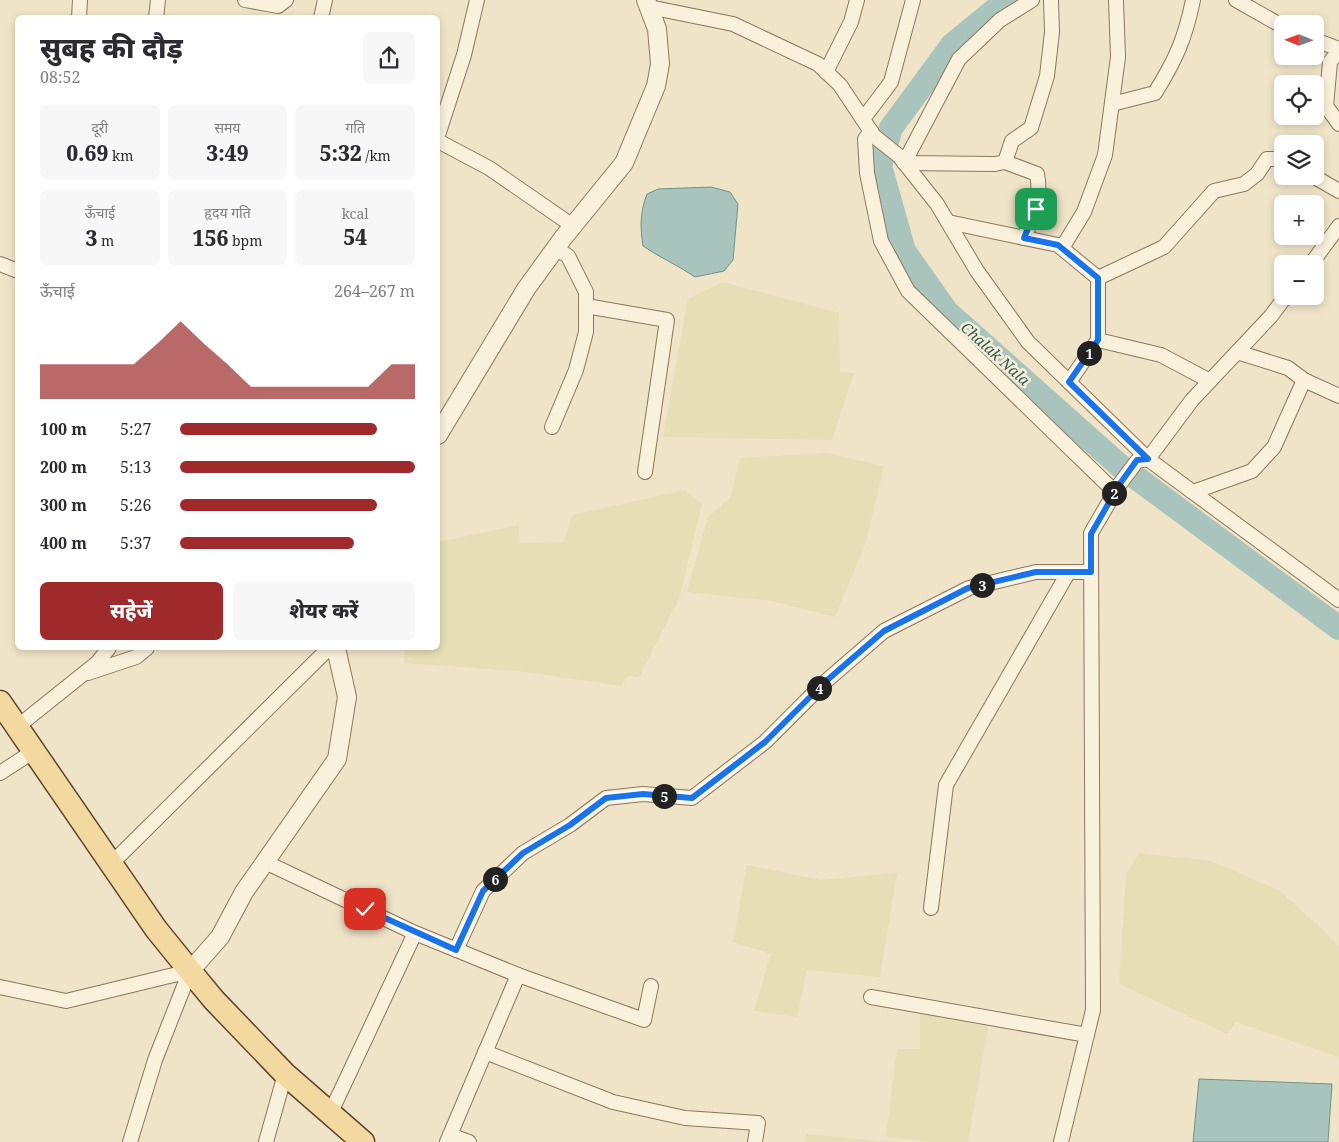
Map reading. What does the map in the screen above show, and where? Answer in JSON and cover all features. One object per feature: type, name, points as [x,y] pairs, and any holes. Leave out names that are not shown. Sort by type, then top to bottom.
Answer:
[{"type":"main road","points":[[0,702],[156,930],[214,1000],[284,1074],[362,1142]]},
{"type":"street","points":[[79,15],[80,0]]},
{"type":"street","points":[[156,15],[158,0]]},
{"type":"street","points":[[245,0],[278,6],[286,0]]},
{"type":"street","points":[[322,15],[325,0]]},
{"type":"street","points":[[440,129],[464,55],[477,0]]},
{"type":"street","points":[[826,72],[851,22],[857,0]]},
{"type":"street","points":[[913,0],[892,82],[866,139],[867,172],[881,240],[908,291],[1117,488]]},
{"type":"street","points":[[901,159],[959,59],[1000,20],[1032,0]]},
{"type":"street","points":[[1005,162],[1012,141],[1031,128],[1047,76],[1052,32],[1051,0]]},
{"type":"street","points":[[1062,248],[1084,212],[1105,155],[1118,58],[1116,0]]},
{"type":"street","points":[[1112,104],[1155,93],[1171,67],[1186,35],[1193,0]]},
{"type":"street","points":[[1236,0],[1274,21]]},
{"type":"street","points":[[647,3],[733,24],[818,64],[840,85],[869,129],[901,159],[938,204],[977,271],[1028,342],[1069,382],[1142,460],[1192,492],[1336,594]]},
{"type":"street","points":[[440,432],[526,289],[555,248],[624,163],[656,86],[660,64],[657,29],[647,3]]},
{"type":"street","points":[[1324,44],[1339,50],[1330,62],[1326,106],[1339,124]]},
{"type":"street","points":[[440,142],[489,168],[573,226]]},
{"type":"street","points":[[901,159],[995,164],[1005,162],[1036,174],[1039,188],[1036,209],[1024,238]]},
{"type":"street","points":[[1098,278],[1164,247],[1214,191],[1244,184],[1257,174],[1267,160],[1274,159]]},
{"type":"street","points":[[1324,182],[1339,191]]},
{"type":"street","points":[[948,222],[1058,245],[1098,278]]},
{"type":"street","points":[[1317,255],[1339,226]]},
{"type":"street","points":[[552,427],[576,370],[586,332],[586,292],[568,256],[555,248]]},
{"type":"street","points":[[0,264],[15,270]]},
{"type":"street","points":[[1069,382],[1098,340],[1098,278]]},
{"type":"street","points":[[1061,1142],[1093,1010],[1091,534],[1117,488],[1192,400],[1279,305]]},
{"type":"street","points":[[586,306],[667,320],[645,472]]},
{"type":"street","points":[[1098,340],[1161,355],[1210,380]]},
{"type":"street","points":[[1237,352],[1288,368],[1304,380],[1339,396]]},
{"type":"street","points":[[1192,492],[1252,471],[1274,446],[1304,380]]},
{"type":"street","points":[[456,950],[483,891],[523,853],[570,825],[606,798],[643,794],[692,798],[765,742],[825,682],[884,631],[968,588],[1036,572],[1091,572]]},
{"type":"street","points":[[931,908],[946,785],[1068,572]]},
{"type":"street","points":[[17,726],[97,663],[107,650]]},
{"type":"street","points":[[82,674],[136,657],[145,650]]},
{"type":"street","points":[[111,864],[327,650]]},
{"type":"street","points":[[130,1142],[155,1060],[190,971],[220,937],[244,892],[336,759],[347,697],[336,650]]},
{"type":"street","points":[[0,774],[34,752]]},
{"type":"street","points":[[266,862],[415,933],[518,975],[644,1020],[651,986]]},
{"type":"street","points":[[330,1114],[415,933]]},
{"type":"street","points":[[0,987],[66,1001],[190,971]]},
{"type":"street","points":[[469,1142],[448,1138],[518,975]]},
{"type":"street","points":[[871,997],[1087,1035]]},
{"type":"street","points":[[485,1052],[613,1102],[685,1118],[758,1123],[755,1142]]},
{"type":"street","points":[[266,1142],[284,1074]]},
{"type":"shaded area","points":[[723,282],[839,313],[840,372],[854,373],[832,440],[663,437],[688,299]]},
{"type":"shaded area","points":[[827,453],[884,466],[866,542],[835,617],[771,601],[687,592],[708,517],[730,498],[740,458]]},
{"type":"shaded area","points":[[685,490],[702,504],[679,599],[639,677],[628,676],[621,686],[518,671],[404,663],[405,650],[440,650],[440,542],[519,525],[519,543],[564,542],[572,515]]},
{"type":"shaded area","points":[[1139,853],[1212,861],[1280,891],[1324,931],[1339,947],[1339,1057],[1236,1022],[1227,1034],[1119,984],[1126,874]]},
{"type":"shaded area","points":[[747,865],[821,880],[897,873],[880,977],[807,970],[797,1017],[754,1011],[771,954],[733,942]]},
{"type":"shaded area","points":[[920,1010],[989,1022],[968,1142],[933,1142],[886,1137],[897,1049],[920,1049]]},
{"type":"shaded area","points":[[806,1134],[891,1142],[805,1142]]},
{"type":"water","points":[[711,187],[730,192],[738,204],[733,260],[724,271],[695,277],[643,246],[642,213],[647,194],[658,189]]},
{"type":"water","points":[[1199,1079],[1332,1084],[1328,1142],[1193,1142]]},
{"type":"waterway","name":"Chalak Nala","points":[[1007,0],[952,45],[891,128],[880,166],[904,251],[947,312],[1119,465],[1339,628]]},
{"type":"route","points":[[365,909],[456,950],[483,891],[523,853],[570,825],[606,798],[643,794],[692,798],[765,742],[825,682],[884,631],[968,588],[1036,572],[1091,572],[1091,534],[1119,485],[1137,460],[1148,459],[1069,382],[1098,340],[1098,278],[1058,245],[1024,238],[1036,209]]}]
